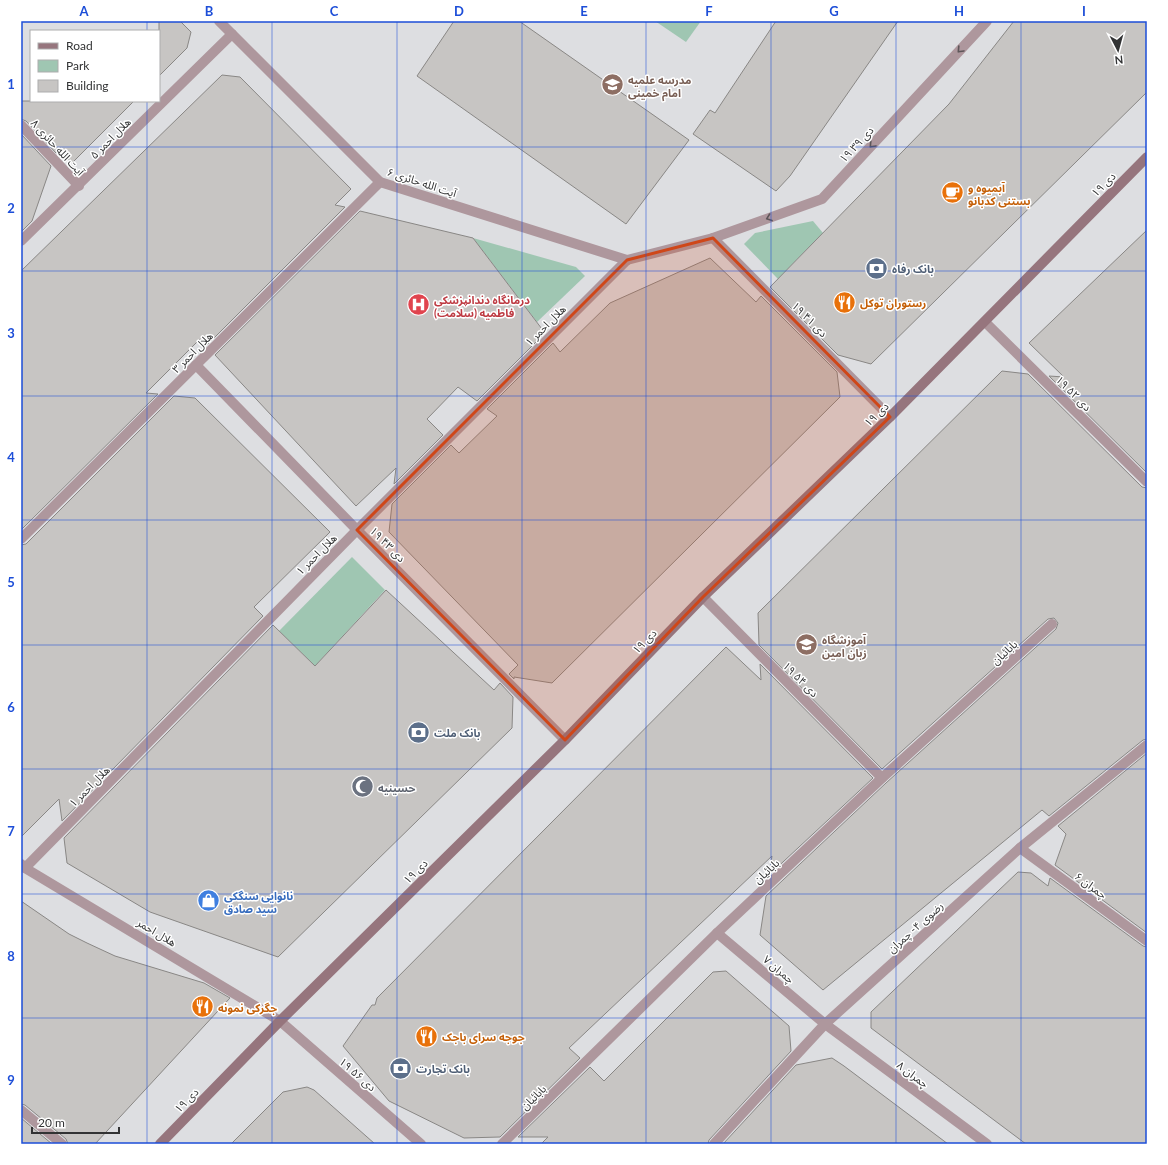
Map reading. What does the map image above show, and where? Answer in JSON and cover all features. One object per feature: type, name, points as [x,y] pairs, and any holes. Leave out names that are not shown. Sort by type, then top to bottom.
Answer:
[{"type":"main road","name":"۱۹ دی","points":[[160,1144],[280,1021],[565,740],[703,597],[890,417],[1147,157]]},
{"type":"street","name":"آیت الله حائری ۶","points":[[219,21],[380,182],[627,260]]},
{"type":"street","name":"۱۹ دی ۳۹","points":[[627,260],[713,238],[822,199],[987,21]]},
{"type":"street","name":"هلال احمر ۵","points":[[21,241],[79,186],[232,34]]},
{"type":"street","name":"آیت الله حائری ۸","points":[[21,125],[79,186]]},
{"type":"street","name":"هلال احمر ۳","points":[[21,540],[380,182]]},
{"type":"street","name":"۱۹ دی ۴۱","points":[[713,238],[890,417]]},
{"type":"street","name":"هلال احمر ۱","points":[[23,866],[627,260]]},
{"type":"street","name":"۱۹ دی ۵۲","points":[[985,322],[1147,482]]},
{"type":"street","name":"۱۹ دی ۴۳","points":[[196,365],[565,740]]},
{"type":"street","name":"۱۹ دی ۵۴","points":[[703,597],[882,778]]},
{"type":"street","name":"بابائیان","points":[[502,1144],[717,933],[882,778],[1052,624]]},
{"type":"street","name":"رضوی ۴- چمران","points":[[714,1144],[825,1024],[1020,848],[1147,745]]},
{"type":"street","name":"چمران ۶","points":[[1020,848],[1147,941]]},
{"type":"street","name":"هلال احمر","points":[[23,866],[280,1021]]},
{"type":"street","name":"چمران ۷","points":[[717,933],[825,1024]]},
{"type":"street","name":"۱۹ دی ۵۶","points":[[280,1021],[421,1144]]},
{"type":"street","name":"چمران ۸","points":[[825,1024],[987,1144]]},
{"type":"street","points":[[21,1110],[62,1144]]},
{"type":"highlighted area","points":[[713,238],[890,417],[703,597],[565,740],[357,530],[627,260]]},
{"type":"green space","points":[[655,21],[701,21],[686,42]]},
{"type":"green space","points":[[813,221],[823,233],[778,279],[744,244],[755,233]]},
{"type":"green space","points":[[473,238],[576,267],[585,276],[537,322]]},
{"type":"green space","points":[[352,557],[385,590],[315,666],[279,631]]},
{"type":"building","points":[[159,21],[180,21],[191,32],[187,48],[160,75],[160,30]]},
{"type":"building","points":[[454,21],[519,21],[689,140],[626,224],[417,76]]},
{"type":"building","points":[[776,21],[898,21],[790,176],[776,191],[693,134],[710,110],[715,113]]},
{"type":"building","points":[[1014,21],[1147,21],[1147,92],[871,364],[838,355],[770,287],[949,104]]},
{"type":"building","points":[[222,75],[240,77],[351,189],[335,205],[345,207],[207,345],[200,339],[146,393],[158,394],[21,530],[21,271]]},
{"type":"building","points":[[21,101],[133,102],[72,163],[58,148],[56,153],[26,121],[21,119]]},
{"type":"building","points":[[21,134],[51,166],[32,221],[21,232]]},
{"type":"building","points":[[360,211],[473,238],[545,333],[477,401],[458,387],[427,419],[443,435],[394,484],[396,468],[356,506],[215,355]]},
{"type":"building","points":[[1147,230],[1147,473],[1049,376],[1064,377],[1029,343]]},
{"type":"building","points":[[710,258],[756,302],[761,296],[837,372],[840,397],[552,683],[514,677],[514,679],[509,674],[518,665],[389,532],[392,504],[451,445],[459,453],[497,416],[487,409],[553,343],[560,352],[610,303]]},
{"type":"building","points":[[1002,371],[1028,374],[1142,487],[1147,488],[1147,739],[1143,740],[1049,816],[1042,810],[823,990],[760,935],[766,896],[886,783],[1056,629],[1058,623],[1054,618],[1048,619],[882,769],[759,645],[758,613]]},
{"type":"building","points":[[174,396],[195,398],[330,532],[254,607],[263,616],[62,821],[59,799],[21,837],[21,545],[26,544]]},
{"type":"building","points":[[386,590],[494,690],[500,683],[513,697],[512,728],[278,957],[150,912],[67,863],[64,838],[273,625],[315,666]]},
{"type":"building","points":[[726,647],[761,680],[760,664],[873,778],[769,875],[772,856],[569,1048],[580,1058],[500,1137],[464,1138],[389,1101],[343,1046],[372,1005],[375,1005],[377,998]]},
{"type":"building","points":[[1147,753],[1147,933],[1055,865],[1066,834],[1058,826]]},
{"type":"building","points":[[1018,872],[1031,873],[1048,886],[1050,878],[1143,946],[1147,947],[1147,1144],[1026,1144],[871,1028],[871,1012]]},
{"type":"building","points":[[21,901],[69,934],[115,956],[204,983],[230,998],[95,1144],[68,1144],[66,1139],[25,1105],[21,1104]]},
{"type":"building","points":[[726,971],[789,1026],[791,1051],[709,1140],[708,1144],[541,1144],[548,1137],[518,1137],[590,1067],[604,1081],[713,972]]},
{"type":"building","points":[[832,1058],[948,1144],[723,1144],[796,1065]]},
{"type":"building","points":[[307,1087],[314,1090],[375,1144],[231,1144],[283,1092]]},
{"type":"building","points":[[21,1118],[52,1144],[21,1144]]},
{"type":"place","name":"مدرسه علمیه امام خمینی","points":[[613,85]]},
{"type":"place","name":"آبمیوه و بستنی کدبانو","points":[[952,193]]},
{"type":"place","name":"بانک رفاه","points":[[877,268]]},
{"type":"place","name":"رستوران توکل","points":[[844,302]]},
{"type":"place","name":"درمانگاه دندانپزشکی فاطمیه (سلامت)","points":[[418,305]]},
{"type":"place","name":"آموزشگاه زبان امین","points":[[807,645]]},
{"type":"place","name":"بانک ملت","points":[[418,732]]},
{"type":"place","name":"حسینیه","points":[[363,787]]},
{"type":"place","name":"نانوایی سنگکی سید صادق","points":[[208,901]]},
{"type":"place","name":"جگرکی نمونه","points":[[202,1007]]},
{"type":"place","name":"جوجه سرای باجک","points":[[427,1036]]},
{"type":"place","name":"بانک تجارت","points":[[400,1068]]}]
